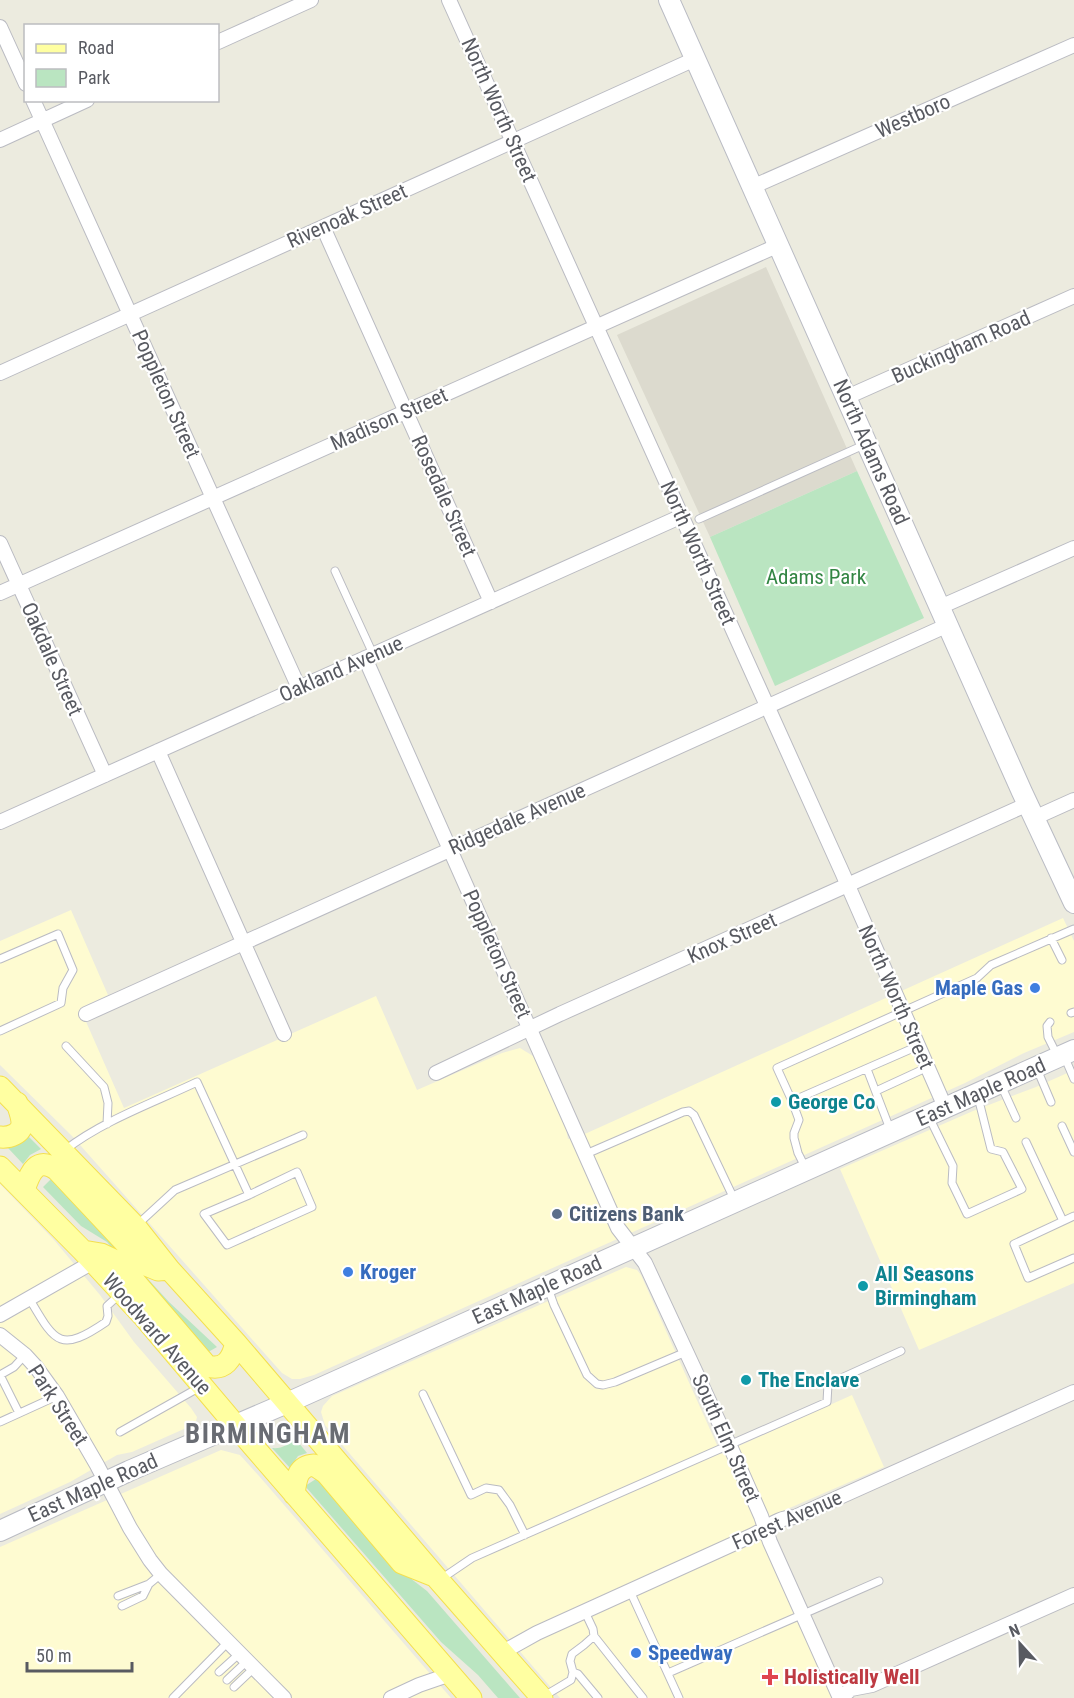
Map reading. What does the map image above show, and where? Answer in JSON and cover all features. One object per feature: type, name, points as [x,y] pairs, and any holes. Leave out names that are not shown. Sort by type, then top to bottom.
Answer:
[{"type":"main road","name":"North Adams Road","points":[[669,0],[1074,903]]},
{"type":"main road","name":"East Maple Road","points":[[0,1531],[129,1471],[1065,1054]]},
{"type":"main road","points":[[0,1087],[135,1226],[169,1269],[236,1343],[542,1698]]},
{"type":"main road","points":[[0,1137],[8,1138],[19,1132],[22,1123],[17,1103]]},
{"type":"main road","points":[[24,1190],[29,1176],[37,1167],[41,1164],[50,1165],[146,1265],[158,1270],[169,1269]]},
{"type":"main road","name":"Woodward Avenue","points":[[0,1167],[122,1292],[460,1685],[482,1698]]},
{"type":"main road","points":[[88,1256],[100,1254],[118,1262],[207,1366],[219,1368],[225,1364],[233,1356],[236,1343]]},
{"type":"main road","points":[[294,1494],[297,1477],[301,1470],[306,1465],[314,1465],[326,1473],[402,1563],[437,1578]]},
{"type":"street","points":[[219,42],[310,0]]},
{"type":"street","name":"North Worth Street","points":[[449,0],[928,1067],[937,1111]]},
{"type":"street","points":[[0,27],[24,80]]},
{"type":"street","name":"Westboro","points":[[753,187],[1074,45]]},
{"type":"street","name":"Rivenoak Street","points":[[0,373],[695,59]]},
{"type":"street","name":"Poppleton Street","points":[[34,102],[299,688]]},
{"type":"street","points":[[0,140],[83,102]]},
{"type":"street","name":"Rosedale Street","points":[[322,227],[491,602]]},
{"type":"street","name":"Madison Street","points":[[0,593],[778,245]]},
{"type":"street","name":"Buckingham Road","points":[[847,397],[1074,296]]},
{"type":"street","name":"Oakland Avenue","points":[[0,822],[682,516]]},
{"type":"street","name":"Oakdale Street","points":[[0,543],[105,775]]},
{"type":"street","name":"Ridgedale Avenue","points":[[86,1014],[767,706],[1074,548]]},
{"type":"street","name":"Poppleton Street","points":[[369,656],[450,849],[618,1228],[633,1247]]},
{"type":"street","points":[[158,751],[284,1034]]},
{"type":"street","name":"Knox Street","points":[[436,1073],[847,885],[1031,811],[1074,800]]},
{"type":"street","name":"South Elm Street","points":[[633,1247],[645,1263],[687,1352],[841,1698]]},
{"type":"street","points":[[0,1315],[29,1298],[88,1256]]},
{"type":"street","name":"Park Street","points":[[0,1335],[25,1355],[57,1396],[150,1560],[161,1574],[284,1698]]},
{"type":"street","name":"Forest Avenue","points":[[503,1652],[537,1633],[765,1529],[776,1520],[795,1517],[1074,1392]]},
{"type":"street","points":[[841,1698],[851,1689],[872,1685],[1074,1595]]},
{"type":"street","points":[[391,1698],[419,1685],[460,1685]]},
{"type":"lane","points":[[699,519],[868,444]]},
{"type":"lane","points":[[335,571],[369,656]]},
{"type":"lane","points":[[806,1170],[794,1138],[799,1120],[777,1068],[977,978],[991,965],[1074,928]]},
{"type":"lane","points":[[0,959],[57,934],[73,970],[63,988],[61,1003],[0,1031]]},
{"type":"lane","points":[[1051,938],[1062,960]]},
{"type":"lane","points":[[1050,1022],[1046,1031],[1065,1054],[1074,1078]]},
{"type":"lane","points":[[66,1046],[104,1086],[108,1103],[107,1124]]},
{"type":"lane","points":[[792,1101],[918,1046]]},
{"type":"lane","points":[[876,1091],[928,1067]]},
{"type":"lane","points":[[1036,1068],[1052,1102]]},
{"type":"lane","points":[[867,1069],[891,1131]]},
{"type":"lane","points":[[63,1151],[83,1136],[197,1082],[249,1195]]},
{"type":"lane","points":[[1001,1083],[1016,1118]]},
{"type":"lane","points":[[937,1111],[953,1166],[952,1182],[967,1214],[1022,1189],[1004,1152],[991,1149],[977,1093]]},
{"type":"lane","points":[[586,1154],[689,1111],[694,1115],[735,1202]]},
{"type":"lane","points":[[1062,1125],[1074,1152]]},
{"type":"lane","points":[[135,1226],[175,1190],[303,1135]]},
{"type":"lane","points":[[1026,1142],[1064,1221]]},
{"type":"lane","points":[[297,1172],[312,1207],[227,1245],[204,1214],[249,1195],[297,1172]]},
{"type":"lane","points":[[1074,1216],[1014,1244],[1028,1278],[1074,1258]]},
{"type":"lane","points":[[548,1286],[554,1305],[587,1375],[597,1384],[615,1382],[687,1352]]},
{"type":"lane","points":[[29,1298],[49,1330],[58,1338],[68,1341],[89,1333],[106,1322],[107,1306],[122,1292]]},
{"type":"lane","points":[[437,1578],[472,1558],[827,1402],[828,1384],[901,1351]]},
{"type":"lane","points":[[19,1413],[0,1375],[14,1367],[25,1355]]},
{"type":"lane","points":[[120,1432],[202,1386]]},
{"type":"lane","points":[[423,1394],[471,1495],[486,1488],[499,1491],[510,1505],[525,1535]]},
{"type":"lane","points":[[0,1422],[57,1396]]},
{"type":"lane","points":[[118,1596],[149,1584],[161,1574]]},
{"type":"lane","points":[[668,1673],[879,1581]]},
{"type":"lane","points":[[122,1606],[143,1596],[149,1584]]},
{"type":"lane","points":[[630,1591],[680,1698]]},
{"type":"lane","points":[[585,1611],[594,1636],[643,1698]]},
{"type":"lane","points":[[542,1698],[571,1680],[572,1654],[594,1636]]},
{"type":"lane","points":[[173,1698],[228,1642]]},
{"type":"lane","points":[[219,1672],[247,1660]]},
{"type":"lane","points":[[227,1680],[247,1660]]},
{"type":"lane","points":[[234,1687],[247,1660]]},
{"type":"lane","points":[[573,1672],[578,1674],[598,1698]]},
{"type":"shaded area","points":[[766,267],[857,471],[710,537],[617,335]]},
{"type":"shaded area","points":[[71,910],[108,995],[80,1008],[124,1108],[376,996],[417,1090],[502,1053],[520,1048],[533,1056],[538,1063],[565,1124],[568,1139],[587,1133],[1063,918],[1074,941],[1074,1032],[314,1375],[292,1379],[282,1373],[73,1137],[0,1065],[0,941]]},
{"type":"shaded area","points":[[1074,1070],[1074,1283],[919,1350],[840,1169]]},
{"type":"shaded area","points":[[0,1184],[54,1240],[100,1295],[134,1342],[197,1417],[193,1425],[132,1452],[117,1455],[70,1482],[0,1514]]},
{"type":"shaded area","points":[[626,1267],[637,1270],[641,1275],[721,1454],[852,1395],[884,1467],[755,1523],[832,1698],[560,1698],[325,1425],[321,1412],[332,1396]]},
{"type":"shaded area","points":[[221,1450],[240,1455],[451,1698],[0,1698],[0,1547]]},
{"type":"green space","name":"Adams Park","points":[[857,471],[924,618],[775,686],[710,537]]},
{"type":"green space","points":[[25,1133],[41,1149],[30,1155],[23,1164],[8,1148]]},
{"type":"green space","points":[[54,1176],[169,1302],[217,1347],[203,1355],[107,1242],[81,1226],[43,1187]]},
{"type":"green space","points":[[294,1437],[307,1453],[298,1456],[290,1468],[272,1448],[284,1446]]},
{"type":"green space","points":[[319,1477],[397,1568],[427,1591],[520,1698],[498,1698],[478,1675],[441,1642],[305,1486]]},
{"type":"place","name":"Maple Gas","points":[[1035,988]]},
{"type":"place","name":"George Co","points":[[776,1102]]},
{"type":"place","name":"Citizens Bank","points":[[557,1214]]},
{"type":"place","name":"Kroger","points":[[348,1272]]},
{"type":"place","name":"All Seasons Birmingham","points":[[863,1286]]},
{"type":"place","name":"The Enclave","points":[[746,1380]]},
{"type":"place","name":"Speedway","points":[[636,1653]]},
{"type":"place","name":"Holistically Well","points":[[770,1677]]},
{"type":"district","name":"BIRMINGHAM","points":[[268,1434]]}]
